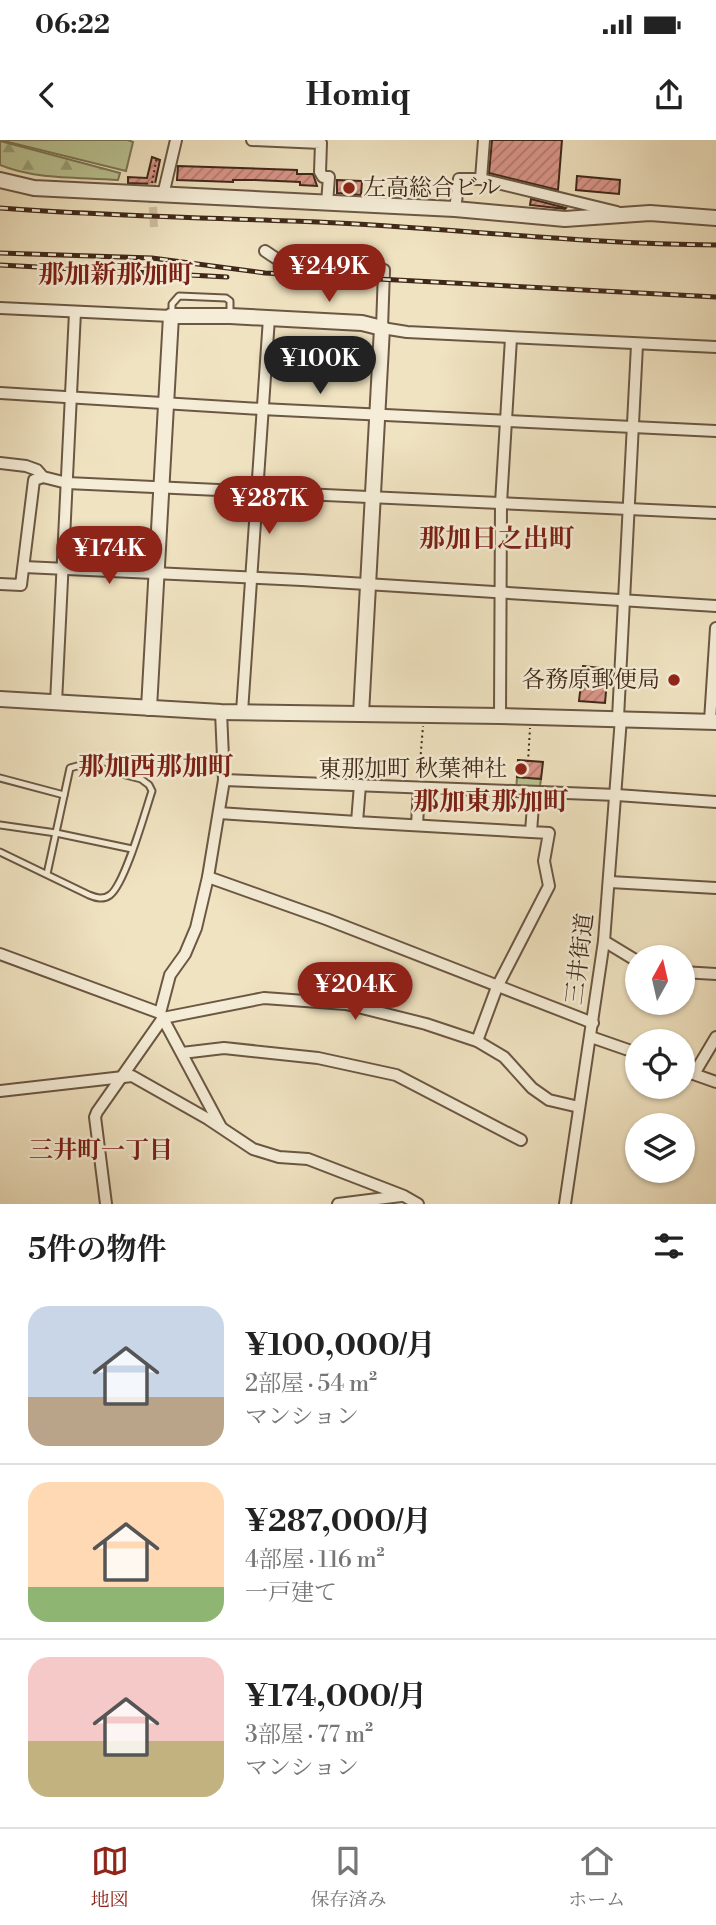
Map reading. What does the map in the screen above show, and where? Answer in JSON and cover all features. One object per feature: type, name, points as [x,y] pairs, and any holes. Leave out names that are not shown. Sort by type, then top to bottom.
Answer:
[{"type":"street","points":[[163,195],[176,140]]},
{"type":"street","points":[[252,140],[321,143],[320,172],[323,177],[329,177],[327,203]]},
{"type":"street","points":[[481,178],[484,140]]},
{"type":"street","points":[[455,209],[459,179],[481,178],[620,213]]},
{"type":"street","points":[[0,180],[34,188],[455,209],[565,219],[620,213],[716,218]]},
{"type":"street","points":[[265,251],[280,261],[373,266],[384,270],[361,714]]},
{"type":"street","points":[[0,308],[362,323],[407,332],[716,347]]},
{"type":"street","points":[[56,703],[75,312]]},
{"type":"street","points":[[149,708],[172,316]]},
{"type":"street","points":[[242,712],[269,318]]},
{"type":"street","points":[[500,716],[501,503],[511,338]]},
{"type":"street","name":"三井街道","points":[[565,1204],[593,1023],[610,882],[617,795],[637,345]]},
{"type":"street","points":[[0,393],[261,409],[716,431]]},
{"type":"street","points":[[0,463],[26,466],[37,470],[43,477],[67,483],[716,513]]},
{"type":"street","points":[[0,584],[21,585],[34,481],[43,477]]},
{"type":"street","points":[[24,566],[716,606]]},
{"type":"street","points":[[0,699],[221,712],[713,721],[716,628]]},
{"type":"street","points":[[106,1204],[95,1117],[162,1016],[170,975],[185,954],[197,928],[224,780],[221,712]]},
{"type":"street","points":[[224,780],[617,795],[716,802]]},
{"type":"street","points":[[357,822],[360,785]]},
{"type":"street","points":[[417,825],[418,788]]},
{"type":"street","points":[[531,832],[534,792]]},
{"type":"street","points":[[219,813],[549,833],[544,861],[549,886],[497,987],[477,1041]]},
{"type":"street","points":[[208,877],[326,919],[593,1023]]},
{"type":"street","points":[[610,882],[716,888]]},
{"type":"street","points":[[604,941],[625,954]]},
{"type":"street","points":[[0,954],[162,1016],[264,998],[346,1004],[426,1024],[477,1041],[504,1057],[532,1088],[549,1100],[579,1107]]},
{"type":"street","points":[[695,973],[716,974]]},
{"type":"street","points":[[162,1016],[222,1129]]},
{"type":"street","points":[[591,1037],[625,1049]]},
{"type":"street","points":[[695,1063],[716,1037]]},
{"type":"street","points":[[182,1053],[237,1049],[318,1058],[396,1075],[522,1140]]},
{"type":"street","points":[[695,1074],[716,1082]]},
{"type":"street","points":[[0,1091],[122,1075],[132,1076],[253,1149],[279,1157],[308,1159],[404,1196],[418,1204]]},
{"type":"street","points":[[338,1204],[404,1196]]},
{"type":"lane","points":[[172,316],[172,304],[179,296],[226,298],[230,301],[230,316]]},
{"type":"lane","points":[[0,852],[98,899],[108,897],[118,886],[132,849],[152,791],[149,785],[141,779],[83,764],[69,768],[47,874]]},
{"type":"lane","points":[[0,778],[64,795]]},
{"type":"lane","points":[[0,825],[56,833],[132,849]]},
{"type":"path","points":[[152,183],[157,156]]},
{"type":"path","points":[[418,788],[424,715]]},
{"type":"path","points":[[528,761],[530,716]]},
{"type":"green space","points":[[0,140],[128,140],[133,142],[126,171]]},
{"type":"green space","points":[[0,141],[120,173],[118,180],[43,176],[14,170],[0,165]]},
{"type":"green space","points":[[525,761],[528,762],[528,778],[541,779],[539,793],[516,792],[517,777],[524,778]]},
{"type":"building","points":[[492,140],[562,140],[558,190],[489,173]]},
{"type":"building","points":[[152,157],[160,160],[155,184],[128,183],[128,177],[147,178]]},
{"type":"building","points":[[178,166],[297,170],[297,174],[313,174],[317,186],[300,185],[300,182],[255,180],[177,180]]},
{"type":"building","points":[[577,176],[620,180],[619,194],[576,190]]},
{"type":"building","name":"左高総合ビル","points":[[337,180],[362,181],[361,195],[337,193]]},
{"type":"building","points":[[531,199],[566,208],[530,205]]},
{"type":"building","points":[[583,666],[608,669],[605,703],[579,701]]},
{"type":"building","points":[[518,760],[543,762],[541,779],[517,777]]},
{"type":"tunnel","points":[[152,183],[154,227]]},
{"type":"railway","points":[[0,208],[318,222],[616,242],[716,245]]},
{"type":"railway","points":[[0,253],[152,258],[265,273],[716,297]]},
{"type":"railway","points":[[0,265],[227,277]]},
{"type":"place","name":"左高総合ビル","points":[[349,188]]},
{"type":"place","name":"各務原郵便局","points":[[674,680]]},
{"type":"place","name":"東那加町 秋葉神社","points":[[521,769]]},
{"type":"district","name":"那加新那加町","points":[[116,275]]},
{"type":"district","name":"那加日之出町","points":[[497,539]]},
{"type":"district","name":"那加西那加町","points":[[156,767]]},
{"type":"district","name":"那加東那加町","points":[[491,802]]},
{"type":"district","name":"三井町一丁目","points":[[101,1151]]}]
